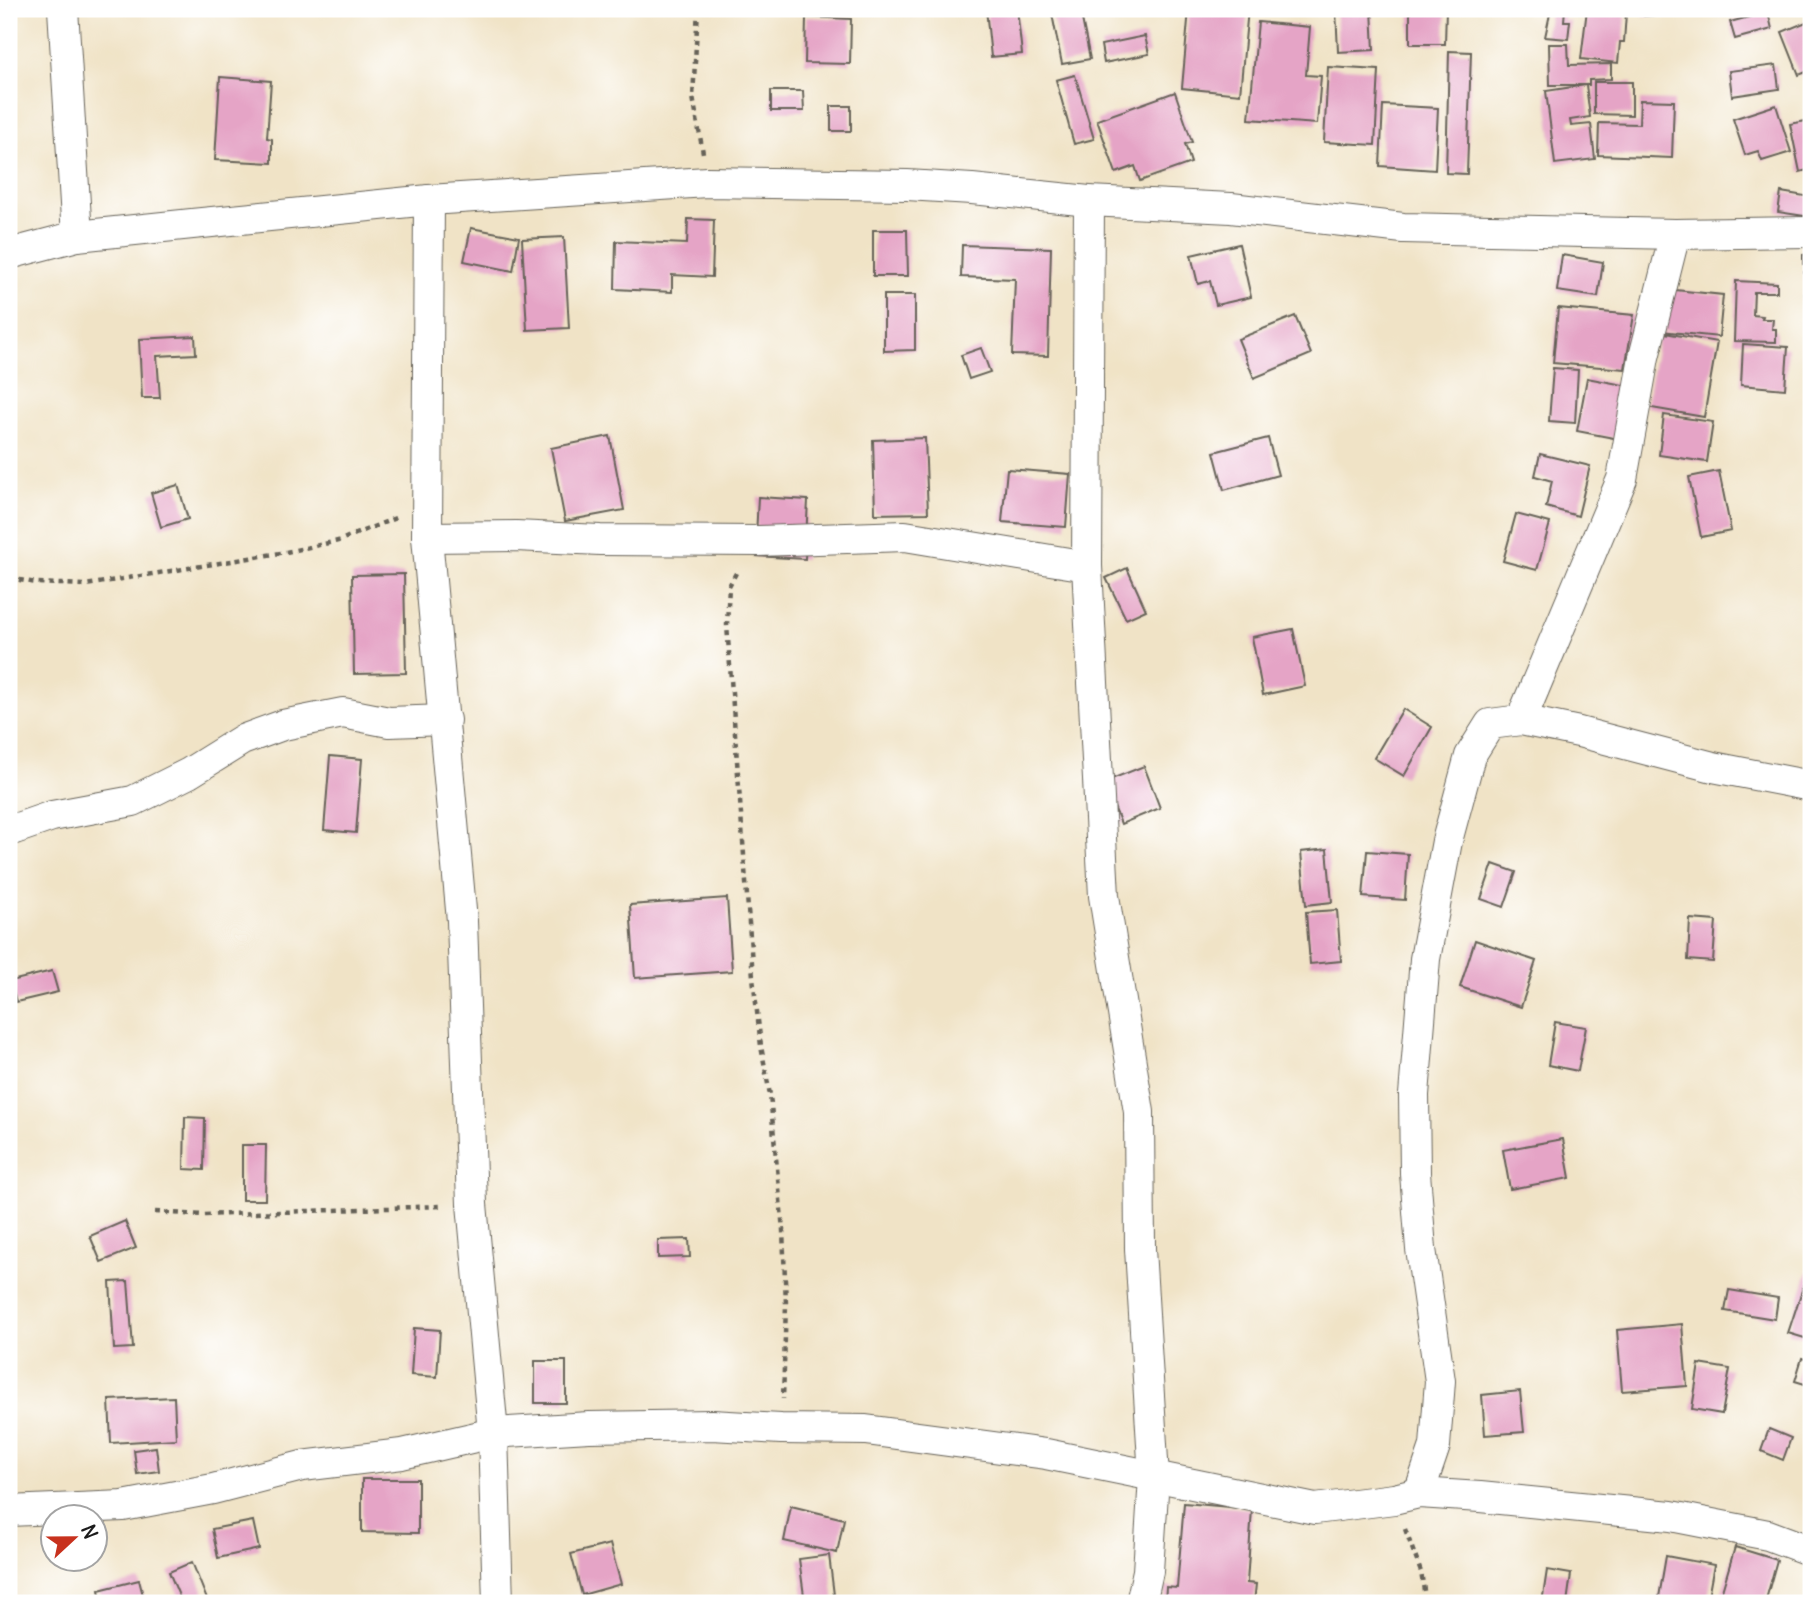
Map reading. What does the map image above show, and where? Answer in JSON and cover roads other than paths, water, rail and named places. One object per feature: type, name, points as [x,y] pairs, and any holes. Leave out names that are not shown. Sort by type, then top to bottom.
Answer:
[{"type":"street","points":[[64,9],[77,236]]},
{"type":"street","points":[[9,254],[77,236],[429,200],[707,182],[907,185],[972,189],[1089,201],[1231,208],[1403,228],[1675,234],[1811,232]]},
{"type":"street","points":[[429,200],[427,537],[462,921],[472,1204],[493,1433],[498,1603]]},
{"type":"street","points":[[1089,201],[1087,566],[1104,896],[1139,1112],[1140,1249],[1154,1477],[1148,1571],[1141,1603]]},
{"type":"street","points":[[1521,720],[1622,479],[1644,357],[1675,234]]},
{"type":"street","points":[[427,537],[759,541],[905,536],[1087,566]]},
{"type":"street","points":[[9,831],[52,816],[133,801],[189,773],[242,740],[283,725],[343,713],[389,722],[445,720]]},
{"type":"street","points":[[1407,1496],[1435,1446],[1440,1381],[1421,1249],[1415,1173],[1414,1094],[1425,959],[1447,841],[1470,755],[1490,724],[1521,720],[1579,732],[1713,767],[1811,786]]},
{"type":"street","points":[[9,1511],[123,1506],[213,1489],[302,1466],[402,1454],[493,1433],[589,1427],[712,1425],[866,1430],[1045,1454],[1315,1509],[1407,1496],[1480,1497],[1671,1516],[1768,1535],[1811,1550]]}]
